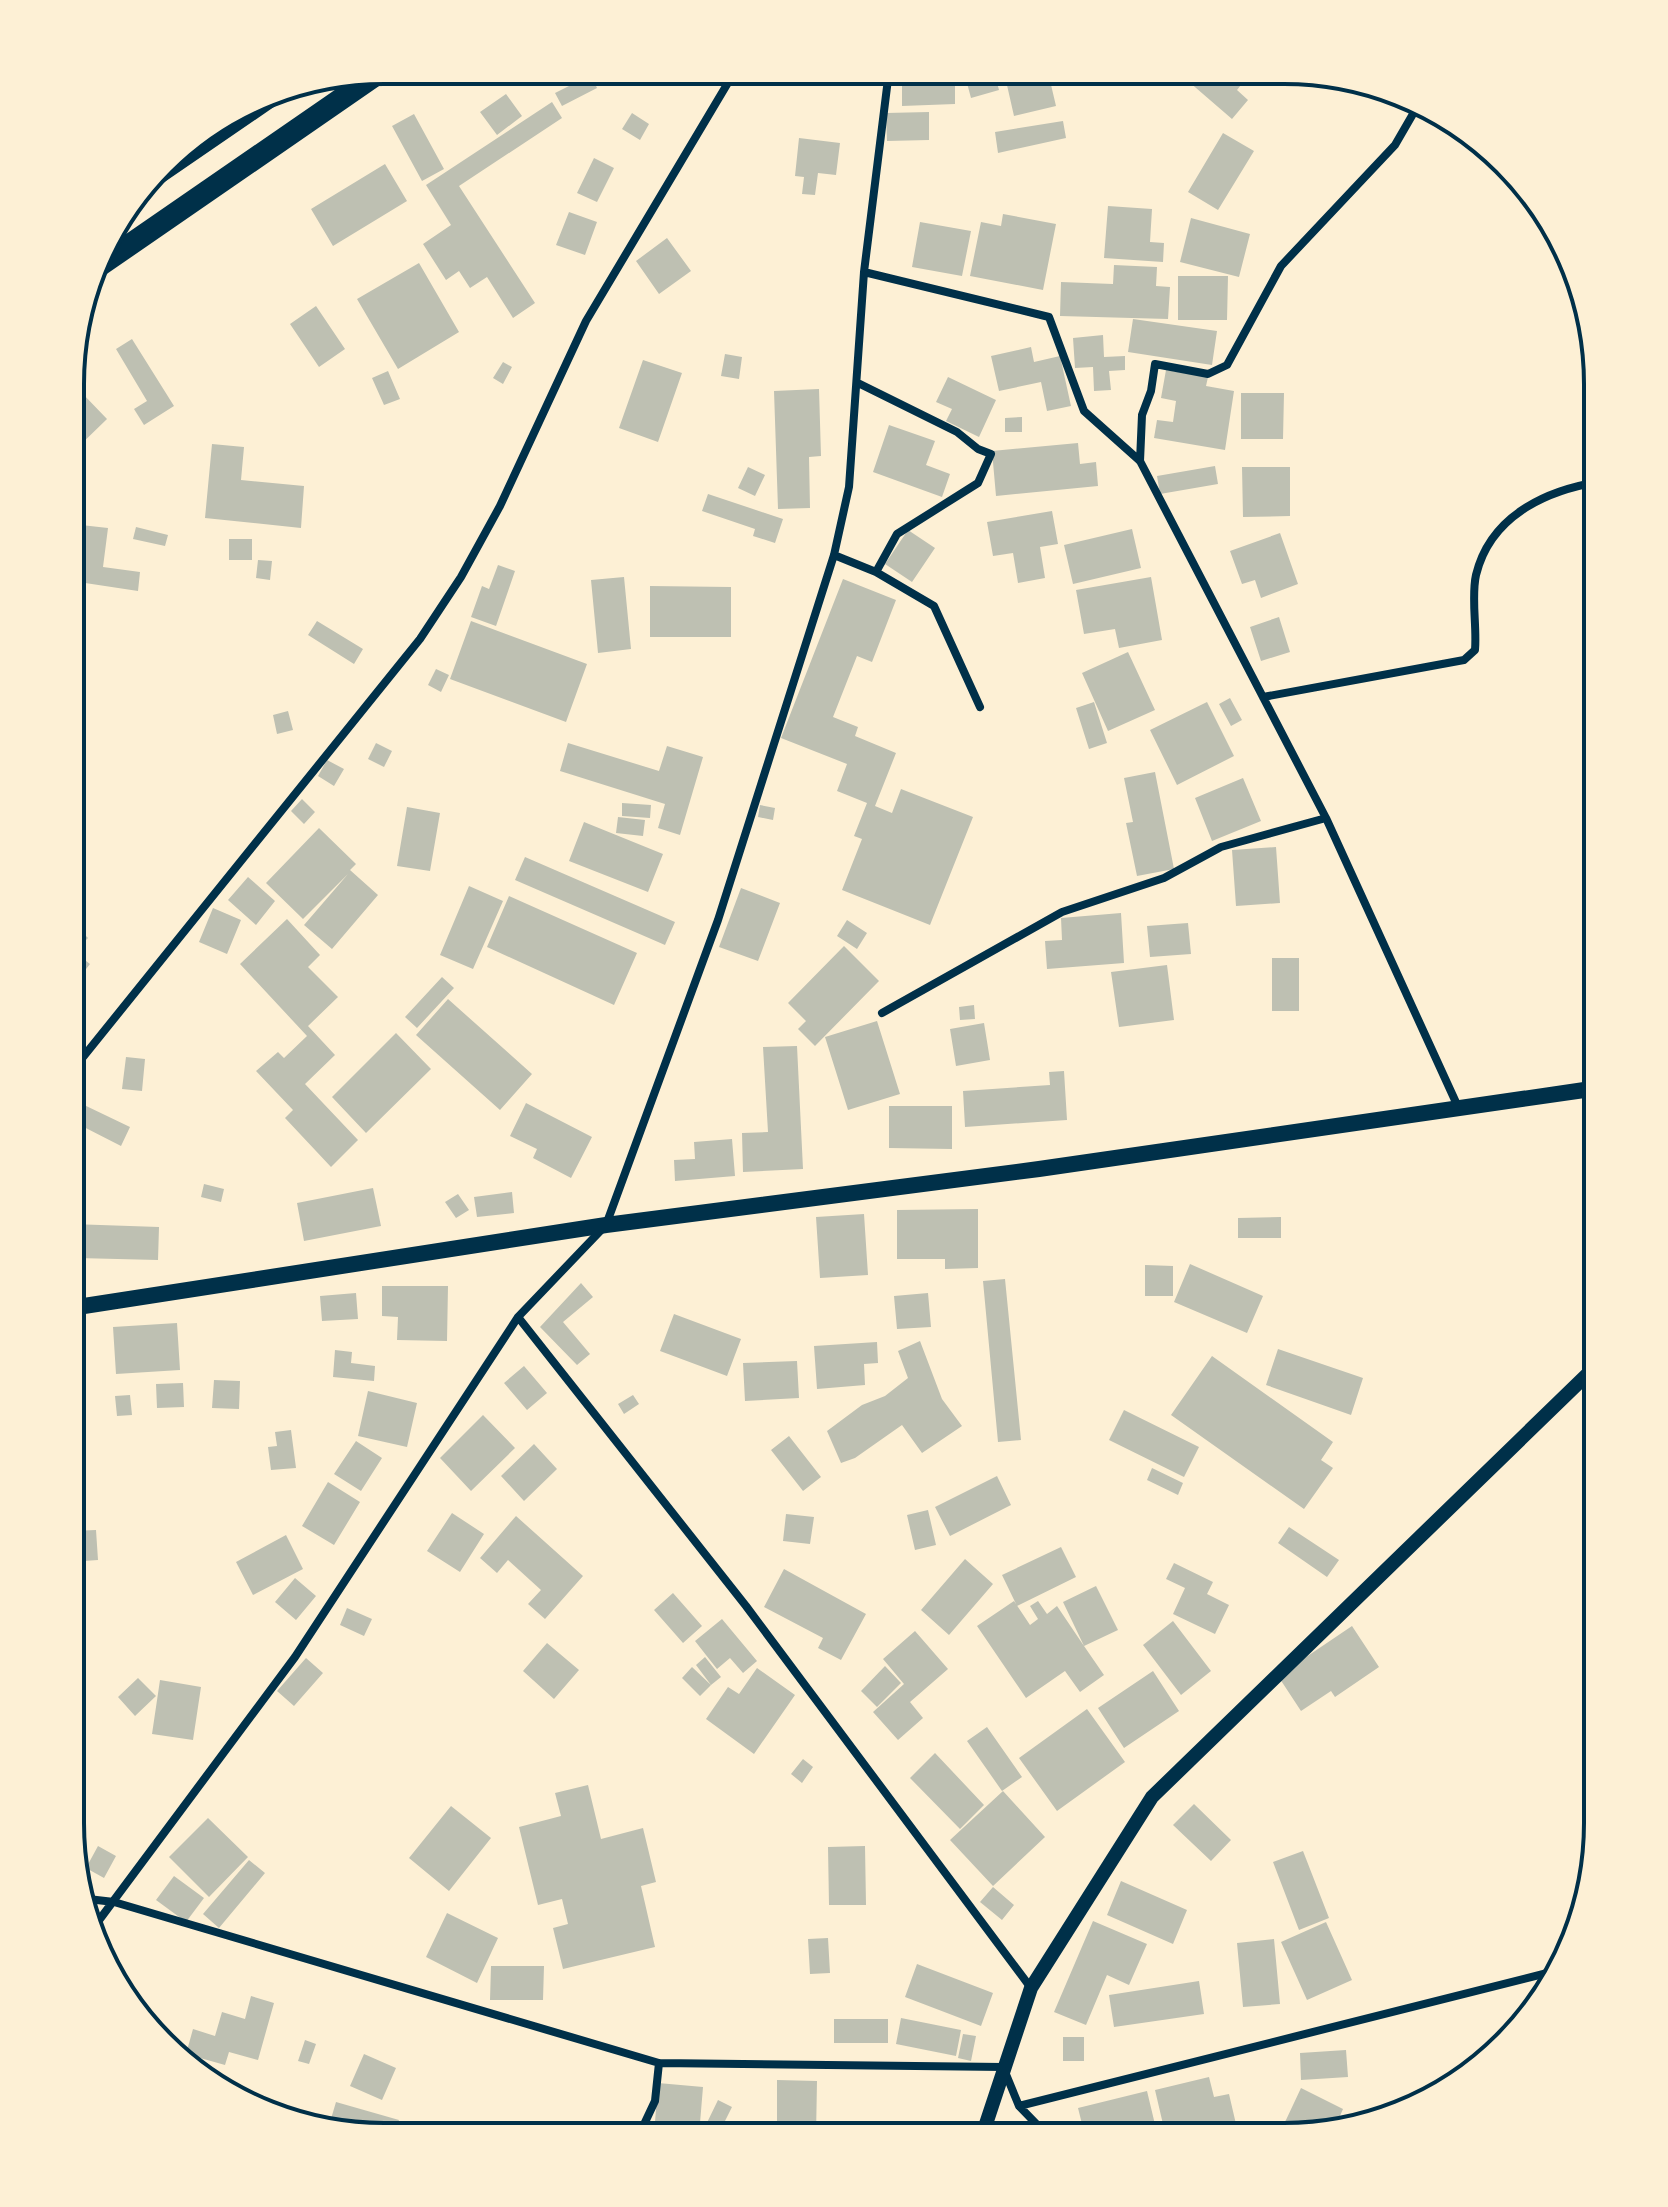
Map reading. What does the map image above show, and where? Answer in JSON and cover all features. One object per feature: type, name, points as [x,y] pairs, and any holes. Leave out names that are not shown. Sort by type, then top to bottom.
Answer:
[{"type":"highway","points":[[112,257],[361,85]]},
{"type":"main road","points":[[84,1306],[606,1225],[1459,1110],[1584,1090]]},
{"type":"street","points":[[84,1056],[437,614],[500,506],[586,321],[727,84]]},
{"type":"street","points":[[100,1919],[295,1657],[518,1317],[606,1225],[718,920],[834,555],[849,487],[864,272],[887,84]]},
{"type":"street","points":[[1140,461],[1142,415],[1155,364],[1208,374],[1227,365],[1281,266],[1395,145],[1413,113]]},
{"type":"street","points":[[864,272],[1049,317],[1084,411],[1140,461],[1326,818],[1459,1110]]},
{"type":"street","points":[[858,383],[957,432],[978,449],[991,454],[978,483],[897,534],[876,572]]},
{"type":"street","points":[[1263,697],[1464,660],[1475,650],[1476,575],[1500,525],[1527,504],[1584,486]]},
{"type":"street","points":[[834,555],[876,572],[934,606],[980,707]]},
{"type":"street","points":[[882,1013],[1062,912],[1164,878],[1221,847],[1326,818]]},
{"type":"street","points":[[518,1317],[746,1606],[1031,1988]]},
{"type":"street","points":[[986,2123],[1031,1988],[1152,1797],[1584,1378]]},
{"type":"street","points":[[94,1900],[114,1902],[659,2063],[1003,2067]]},
{"type":"street","points":[[1019,2106],[1543,1974]]},
{"type":"street","points":[[645,2123],[655,2101],[659,2063]]},
{"type":"street","points":[[1003,2067],[1019,2106],[1035,2123]]},
{"type":"building","points":[[573,84],[595,84],[597,88],[562,106],[555,93]]},
{"type":"building","points":[[902,84],[955,84],[955,104],[902,106]]},
{"type":"building","points":[[967,84],[997,84],[999,90],[971,98]]},
{"type":"building","points":[[1007,84],[1051,84],[1056,106],[1014,116]]},
{"type":"building","points":[[1191,84],[1242,84],[1237,90],[1248,100],[1232,119]]},
{"type":"building","points":[[506,94],[522,116],[497,135],[480,112]]},
{"type":"building","points":[[552,102],[562,118],[459,186],[535,303],[513,318],[487,277],[470,288],[459,271],[446,280],[423,244],[451,225],[426,185]]},
{"type":"building","points":[[929,112],[929,140],[887,141],[886,113]]},
{"type":"building","points":[[632,113],[649,124],[640,140],[622,129]]},
{"type":"building","points":[[414,114],[444,169],[422,181],[392,126]]},
{"type":"building","points":[[1063,121],[1066,138],[998,153],[995,132]]},
{"type":"building","points":[[1223,133],[1254,151],[1218,210],[1188,192]]},
{"type":"building","points":[[799,138],[840,143],[836,175],[818,173],[815,195],[802,194],[804,177],[795,176]]},
{"type":"building","points":[[594,158],[614,168],[597,202],[577,193]]},
{"type":"building","points":[[385,164],[407,201],[333,246],[311,209]]},
{"type":"building","points":[[1108,206],[1152,209],[1150,242],[1164,243],[1163,262],[1104,258]]},
{"type":"building","points":[[569,212],[597,222],[585,255],[556,245]]},
{"type":"building","points":[[1003,214],[1056,224],[1043,290],[970,276],[981,222],[1001,226]]},
{"type":"building","points":[[1191,218],[1250,234],[1239,277],[1180,262]]},
{"type":"building","points":[[920,222],[971,231],[962,276],[912,267]]},
{"type":"building","points":[[667,238],[691,271],[659,294],[636,261]]},
{"type":"building","points":[[419,263],[459,332],[398,369],[357,299]]},
{"type":"building","points":[[1114,265],[1157,267],[1156,286],[1170,287],[1168,319],[1060,316],[1061,282],[1113,284]]},
{"type":"building","points":[[1178,276],[1228,276],[1227,320],[1178,320]]},
{"type":"building","points":[[316,306],[345,349],[319,367],[290,324]]},
{"type":"building","points":[[1133,319],[1217,331],[1212,365],[1128,352]]},
{"type":"building","points":[[1103,335],[1104,357],[1125,356],[1125,370],[1109,371],[1111,390],[1094,391],[1093,367],[1075,368],[1073,338]]},
{"type":"building","points":[[132,339],[174,406],[144,425],[134,409],[147,401],[116,349]]},
{"type":"building","points":[[1031,347],[1034,362],[1060,356],[1071,406],[1047,411],[1041,382],[999,391],[991,356]]},
{"type":"building","points":[[725,354],[742,357],[739,379],[721,376]]},
{"type":"building","points":[[643,360],[682,373],[658,442],[619,428]]},
{"type":"building","points":[[503,362],[512,367],[503,384],[493,378]]},
{"type":"building","points":[[1166,370],[1208,377],[1206,386],[1234,391],[1225,450],[1154,438],[1157,420],[1173,422],[1176,401],[1161,398]]},
{"type":"building","points":[[388,371],[400,399],[384,405],[372,378]]},
{"type":"building","points":[[948,377],[996,400],[979,437],[946,421],[952,409],[936,402]]},
{"type":"building","points":[[819,389],[821,456],[809,457],[810,508],[778,509],[774,391]]},
{"type":"building","points":[[1241,393],[1284,393],[1283,439],[1241,439]]},
{"type":"building","points":[[84,395],[107,419],[84,441]]},
{"type":"building","points":[[1022,417],[1022,432],[1005,432],[1005,418]]},
{"type":"building","points":[[889,425],[935,441],[926,465],[950,474],[942,497],[873,472]]},
{"type":"building","points":[[1078,443],[1080,464],[1096,462],[1098,486],[996,496],[992,451]]},
{"type":"building","points":[[212,444],[244,447],[241,480],[304,486],[301,528],[205,518]]},
{"type":"building","points":[[1215,466],[1218,484],[1160,494],[1157,476]]},
{"type":"building","points":[[748,467],[765,475],[755,496],[738,488]]},
{"type":"building","points":[[1242,467],[1290,467],[1290,516],[1243,517]]},
{"type":"building","points":[[708,494],[783,519],[775,543],[753,536],[755,529],[702,511]]},
{"type":"building","points":[[1052,511],[1058,544],[1040,547],[1045,578],[1018,583],[1013,553],[993,556],[987,522]]},
{"type":"building","points":[[84,525],[108,528],[103,567],[140,572],[138,591],[84,583]]},
{"type":"building","points":[[136,527],[168,535],[165,546],[133,539]]},
{"type":"building","points":[[1132,529],[1141,568],[1073,584],[1064,545]]},
{"type":"building","points":[[908,530],[935,548],[912,582],[885,564]]},
{"type":"building","points":[[1280,533],[1298,584],[1261,598],[1255,580],[1242,584],[1230,551]]},
{"type":"building","points":[[229,539],[252,539],[252,560],[229,560]]},
{"type":"building","points":[[258,560],[272,561],[270,580],[256,578]]},
{"type":"building","points":[[498,565],[515,571],[496,626],[471,617],[482,586],[489,589]]},
{"type":"building","points":[[624,577],[631,649],[598,653],[591,580]]},
{"type":"building","points":[[1151,577],[1162,640],[1119,648],[1115,629],[1084,634],[1076,590]]},
{"type":"building","points":[[843,579],[896,600],[872,662],[857,656],[833,717],[858,727],[855,736],[896,753],[875,806],[892,813],[901,789],[973,817],[930,925],[842,890],[862,839],[854,836],[867,803],[837,791],[847,764],[781,738]]},
{"type":"building","points":[[650,586],[731,587],[731,637],[650,637]]},
{"type":"building","points":[[1279,617],[1290,652],[1261,661],[1250,627]]},
{"type":"building","points":[[317,621],[363,649],[354,664],[308,635]]},
{"type":"building","points":[[471,621],[587,664],[566,722],[450,679]]},
{"type":"building","points":[[1128,652],[1155,710],[1108,731],[1082,673]]},
{"type":"building","points":[[436,669],[449,675],[441,692],[428,685]]},
{"type":"building","points":[[1230,698],[1242,720],[1231,726],[1219,704]]},
{"type":"building","points":[[1094,702],[1107,743],[1089,749],[1076,708]]},
{"type":"building","points":[[1207,702],[1234,756],[1177,785],[1150,730]]},
{"type":"building","points":[[288,711],[293,730],[277,734],[273,715]]},
{"type":"building","points":[[376,743],[392,751],[384,767],[368,759]]},
{"type":"building","points":[[568,743],[659,771],[667,746],[703,757],[680,835],[658,828],[665,804],[560,771]]},
{"type":"building","points":[[327,760],[344,769],[334,786],[318,776]]},
{"type":"building","points":[[1155,772],[1174,869],[1137,876],[1126,823],[1133,822],[1124,778]]},
{"type":"building","points":[[1243,778],[1261,821],[1212,841],[1195,798]]},
{"type":"building","points":[[302,799],[315,812],[304,824],[291,811]]},
{"type":"building","points":[[622,803],[651,805],[650,818],[622,816]]},
{"type":"building","points":[[760,805],[775,808],[773,820],[758,817]]},
{"type":"building","points":[[407,807],[440,813],[430,871],[397,866]]},
{"type":"building","points":[[618,817],[645,820],[643,836],[616,833]]},
{"type":"building","points":[[584,822],[663,854],[648,892],[569,861]]},
{"type":"building","points":[[319,828],[356,864],[350,870],[378,895],[332,949],[304,925],[348,874],[303,919],[266,883]]},
{"type":"building","points":[[1276,847],[1280,903],[1236,906],[1232,850]]},
{"type":"building","points":[[525,857],[675,922],[665,945],[515,880]]},
{"type":"building","points":[[248,877],[275,901],[256,925],[228,900]]},
{"type":"building","points":[[469,886],[503,901],[473,969],[440,955]]},
{"type":"building","points":[[741,888],[780,903],[758,961],[719,947]]},
{"type":"building","points":[[509,896],[637,953],[614,1005],[487,947]]},
{"type":"building","points":[[213,908],[241,920],[227,954],[199,942]]},
{"type":"building","points":[[1121,913],[1124,963],[1047,969],[1045,941],[1062,940],[1061,918]]},
{"type":"building","points":[[287,919],[320,955],[308,967],[338,997],[308,1026],[335,1055],[305,1084],[358,1140],[331,1167],[285,1118],[293,1110],[256,1071],[278,1052],[284,1058],[307,1036],[240,964]]},
{"type":"building","points":[[847,920],[867,933],[857,949],[837,936]]},
{"type":"building","points":[[1188,923],[1191,954],[1150,957],[1147,926]]},
{"type":"building","points":[[844,946],[879,981],[815,1046],[798,1029],[806,1021],[788,1003]]},
{"type":"building","points":[[1272,958],[1299,958],[1299,1011],[1272,1011]]},
{"type":"building","points":[[1167,965],[1174,1020],[1119,1027],[1111,972]]},
{"type":"building","points":[[442,977],[454,988],[417,1028],[405,1017]]},
{"type":"building","points":[[448,999],[532,1074],[500,1110],[416,1035]]},
{"type":"building","points":[[974,1005],[975,1019],[960,1020],[959,1007]]},
{"type":"building","points":[[877,1021],[900,1094],[848,1110],[825,1037]]},
{"type":"building","points":[[984,1023],[990,1060],[956,1066],[950,1029]]},
{"type":"building","points":[[396,1033],[431,1069],[366,1133],[332,1097]]},
{"type":"building","points":[[797,1046],[803,1169],[743,1172],[742,1133],[768,1132],[763,1047]]},
{"type":"building","points":[[126,1057],[145,1059],[142,1091],[122,1089]]},
{"type":"building","points":[[1064,1071],[1067,1120],[965,1127],[963,1091],[1050,1085],[1049,1072]]},
{"type":"building","points":[[526,1103],[592,1137],[571,1178],[533,1158],[537,1149],[510,1136]]},
{"type":"building","points":[[84,1105],[130,1127],[121,1146],[84,1127]]},
{"type":"building","points":[[889,1106],[952,1106],[952,1149],[889,1148]]},
{"type":"building","points":[[732,1139],[735,1176],[675,1181],[674,1160],[695,1159],[694,1142]]},
{"type":"building","points":[[204,1184],[224,1189],[221,1202],[201,1197]]},
{"type":"building","points":[[373,1188],[381,1226],[304,1241],[297,1203]]},
{"type":"building","points":[[512,1192],[514,1213],[477,1217],[474,1197]]},
{"type":"building","points":[[458,1194],[469,1210],[456,1218],[445,1202]]},
{"type":"building","points":[[978,1209],[978,1268],[945,1269],[945,1259],[897,1259],[897,1210]]},
{"type":"building","points":[[864,1214],[868,1275],[820,1278],[816,1217]]},
{"type":"building","points":[[1281,1217],[1281,1238],[1238,1238],[1238,1218]]},
{"type":"building","points":[[84,1224],[159,1227],[158,1260],[84,1258]]},
{"type":"building","points":[[1190,1264],[1263,1296],[1247,1333],[1174,1302]]},
{"type":"building","points":[[1145,1265],[1173,1266],[1173,1296],[1145,1296]]},
{"type":"building","points":[[1005,1279],[1021,1440],[998,1442],[983,1281]]},
{"type":"building","points":[[581,1283],[593,1297],[563,1322],[590,1354],[577,1365],[540,1327]]},
{"type":"building","points":[[382,1286],[448,1286],[447,1341],[397,1340],[398,1317],[382,1316]]},
{"type":"building","points":[[356,1293],[358,1319],[322,1321],[320,1296]]},
{"type":"building","points":[[928,1293],[931,1327],[897,1329],[894,1296]]},
{"type":"building","points":[[674,1314],[741,1339],[727,1376],[660,1351]]},
{"type":"building","points":[[177,1323],[180,1370],[116,1374],[113,1327]]},
{"type":"building","points":[[920,1341],[942,1399],[962,1426],[922,1453],[902,1425],[855,1458],[841,1463],[827,1431],[862,1405],[885,1396],[908,1378],[898,1351]]},
{"type":"building","points":[[877,1342],[878,1363],[864,1364],[865,1385],[817,1389],[814,1346]]},
{"type":"building","points":[[1278,1349],[1363,1378],[1351,1415],[1266,1385]]},
{"type":"building","points":[[335,1350],[352,1352],[351,1363],[375,1366],[374,1381],[333,1377]]},
{"type":"building","points":[[1212,1356],[1333,1442],[1321,1460],[1333,1468],[1304,1509],[1171,1415]]},
{"type":"building","points":[[797,1361],[799,1398],[745,1401],[743,1363]]},
{"type":"building","points":[[524,1366],[547,1393],[527,1410],[504,1383]]},
{"type":"building","points":[[214,1380],[240,1381],[239,1409],[212,1408]]},
{"type":"building","points":[[183,1383],[184,1407],[157,1408],[156,1384]]},
{"type":"building","points":[[368,1391],[417,1403],[407,1447],[358,1436]]},
{"type":"building","points":[[130,1395],[132,1415],[117,1416],[115,1396]]},
{"type":"building","points":[[633,1395],[639,1404],[624,1414],[618,1404]]},
{"type":"building","points":[[1124,1410],[1199,1447],[1184,1477],[1109,1440]]},
{"type":"building","points":[[483,1415],[515,1448],[471,1491],[440,1458]]},
{"type":"building","points":[[291,1430],[296,1468],[271,1470],[268,1447],[277,1446],[275,1432]]},
{"type":"building","points":[[789,1436],[821,1477],[803,1491],[771,1450]]},
{"type":"building","points":[[356,1441],[382,1458],[361,1491],[334,1474]]},
{"type":"building","points":[[534,1444],[557,1469],[524,1501],[501,1476]]},
{"type":"building","points":[[1152,1468],[1183,1483],[1178,1495],[1147,1480]]},
{"type":"building","points":[[997,1476],[1011,1505],[950,1536],[935,1507]]},
{"type":"building","points":[[328,1482],[360,1502],[334,1545],[302,1526]]},
{"type":"building","points":[[928,1510],[936,1545],[915,1550],[907,1515]]},
{"type":"building","points":[[452,1513],[484,1534],[460,1572],[427,1551]]},
{"type":"building","points":[[786,1514],[814,1517],[810,1544],[783,1541]]},
{"type":"building","points":[[516,1516],[583,1576],[545,1619],[528,1604],[541,1590],[508,1560],[497,1573],[480,1558]]},
{"type":"building","points":[[1289,1527],[1339,1560],[1327,1577],[1278,1543]]},
{"type":"building","points":[[84,1530],[96,1530],[98,1560],[84,1561]]},
{"type":"building","points":[[286,1535],[303,1569],[253,1595],[236,1562]]},
{"type":"building","points":[[1061,1547],[1076,1577],[1017,1606],[1002,1575]]},
{"type":"building","points":[[965,1559],[993,1584],[949,1635],[921,1610]]},
{"type":"building","points":[[1174,1563],[1213,1582],[1207,1594],[1229,1605],[1215,1634],[1173,1614],[1185,1588],[1166,1579]]},
{"type":"building","points":[[784,1569],[866,1614],[841,1660],[818,1648],[823,1638],[764,1607]]},
{"type":"building","points":[[295,1578],[316,1596],[296,1620],[275,1602]]},
{"type":"building","points":[[1096,1586],[1118,1630],[1084,1646],[1063,1602]]},
{"type":"building","points":[[673,1593],[702,1626],[683,1643],[654,1610]]},
{"type":"building","points":[[1014,1601],[1030,1625],[1038,1619],[1030,1606],[1038,1601],[1047,1614],[1057,1606],[1104,1675],[1080,1692],[1065,1671],[1026,1698],[977,1626]]},
{"type":"building","points":[[347,1608],[372,1619],[364,1636],[340,1625]]},
{"type":"building","points":[[722,1619],[757,1661],[743,1673],[730,1658],[717,1669],[695,1641]]},
{"type":"building","points":[[1173,1621],[1211,1671],[1181,1695],[1143,1645]]},
{"type":"building","points":[[1352,1626],[1379,1667],[1335,1697],[1331,1691],[1301,1711],[1278,1676]]},
{"type":"building","points":[[915,1631],[948,1669],[910,1702],[923,1718],[898,1740],[873,1712],[904,1684],[883,1659]]},
{"type":"building","points":[[547,1643],[579,1670],[554,1699],[523,1671]]},
{"type":"building","points":[[705,1657],[721,1677],[711,1685],[696,1665]]},
{"type":"building","points":[[306,1658],[323,1673],[294,1706],[277,1691]]},
{"type":"building","points":[[885,1666],[901,1683],[877,1707],[861,1691]]},
{"type":"building","points":[[692,1667],[711,1685],[700,1696],[682,1678]]},
{"type":"building","points":[[757,1668],[795,1695],[754,1754],[706,1719],[728,1687],[739,1694]]},
{"type":"building","points":[[1153,1671],[1179,1711],[1124,1748],[1098,1708]]},
{"type":"building","points":[[138,1678],[156,1696],[135,1716],[118,1697]]},
{"type":"building","points":[[160,1680],[201,1687],[193,1740],[152,1734]]},
{"type":"building","points":[[1087,1709],[1125,1762],[1057,1811],[1019,1758]]},
{"type":"building","points":[[987,1727],[1022,1777],[1002,1791],[967,1741]]},
{"type":"building","points":[[935,1753],[984,1805],[960,1829],[910,1778]]},
{"type":"building","points":[[803,1759],[813,1767],[802,1783],[791,1774]]},
{"type":"building","points":[[588,1785],[601,1839],[643,1828],[656,1882],[641,1886],[655,1947],[563,1969],[553,1928],[568,1924],[562,1899],[538,1905],[519,1827],[561,1816],[555,1793]]},
{"type":"building","points":[[1003,1791],[1045,1837],[993,1886],[950,1840]]},
{"type":"building","points":[[1194,1804],[1231,1840],[1211,1861],[1173,1825]]},
{"type":"building","points":[[451,1806],[491,1838],[449,1891],[409,1858]]},
{"type":"building","points":[[208,1818],[248,1857],[209,1897],[169,1857]]},
{"type":"building","points":[[98,1846],[116,1856],[104,1878],[88,1869]]},
{"type":"building","points":[[865,1846],[866,1905],[829,1905],[828,1847]]},
{"type":"building","points":[[1303,1851],[1329,1918],[1299,1930],[1273,1862]]},
{"type":"building","points":[[249,1860],[265,1873],[219,1928],[203,1914]]},
{"type":"building","points":[[174,1876],[204,1898],[186,1922],[156,1900]]},
{"type":"building","points":[[1121,1881],[1187,1910],[1173,1944],[1107,1915]]},
{"type":"building","points":[[993,1887],[1014,1905],[1002,1920],[980,1902]]},
{"type":"building","points":[[447,1913],[498,1938],[477,1983],[426,1957]]},
{"type":"building","points":[[1093,1921],[1147,1944],[1129,1985],[1107,1975],[1086,2025],[1054,2012]]},
{"type":"building","points":[[1326,1922],[1352,1980],[1307,2000],[1281,1942]]},
{"type":"building","points":[[828,1938],[830,1973],[810,1974],[808,1939]]},
{"type":"building","points":[[1274,1939],[1280,2004],[1243,2007],[1237,1943]]},
{"type":"building","points":[[917,1964],[993,1993],[981,2026],[905,1997]]},
{"type":"building","points":[[491,1966],[544,1966],[543,2000],[490,2000]]},
{"type":"building","points":[[1199,1981],[1204,2014],[1114,2027],[1109,1995]]},
{"type":"building","points":[[251,1996],[274,2003],[258,2060],[229,2052],[225,2065],[196,2057],[187,2050],[193,2029],[215,2036],[222,2012],[245,2019]]},
{"type":"building","points":[[901,2018],[961,2030],[956,2056],[896,2044]]},
{"type":"building","points":[[834,2019],[888,2019],[888,2043],[834,2043]]},
{"type":"building","points":[[963,2034],[976,2036],[971,2061],[958,2058]]},
{"type":"building","points":[[1063,2037],[1084,2037],[1084,2061],[1063,2061]]},
{"type":"building","points":[[305,2040],[316,2044],[309,2064],[298,2061]]},
{"type":"building","points":[[1346,2050],[1348,2077],[1301,2080],[1300,2053]]},
{"type":"building","points":[[364,2054],[396,2068],[382,2100],[350,2086]]},
{"type":"building","points":[[1209,2077],[1214,2097],[1229,2094],[1236,2123],[1163,2123],[1155,2090]]},
{"type":"building","points":[[777,2080],[817,2081],[816,2123],[777,2123]]},
{"type":"building","points":[[658,2083],[703,2087],[700,2123],[655,2123]]},
{"type":"building","points":[[1301,2088],[1343,2109],[1339,2118],[1285,2123]]},
{"type":"building","points":[[1147,2091],[1155,2123],[1082,2123],[1078,2108]]},
{"type":"building","points":[[718,2100],[732,2107],[724,2123],[707,2123]]},
{"type":"building","points":[[336,2102],[399,2120],[398,2123],[384,2123],[331,2118]]}]
